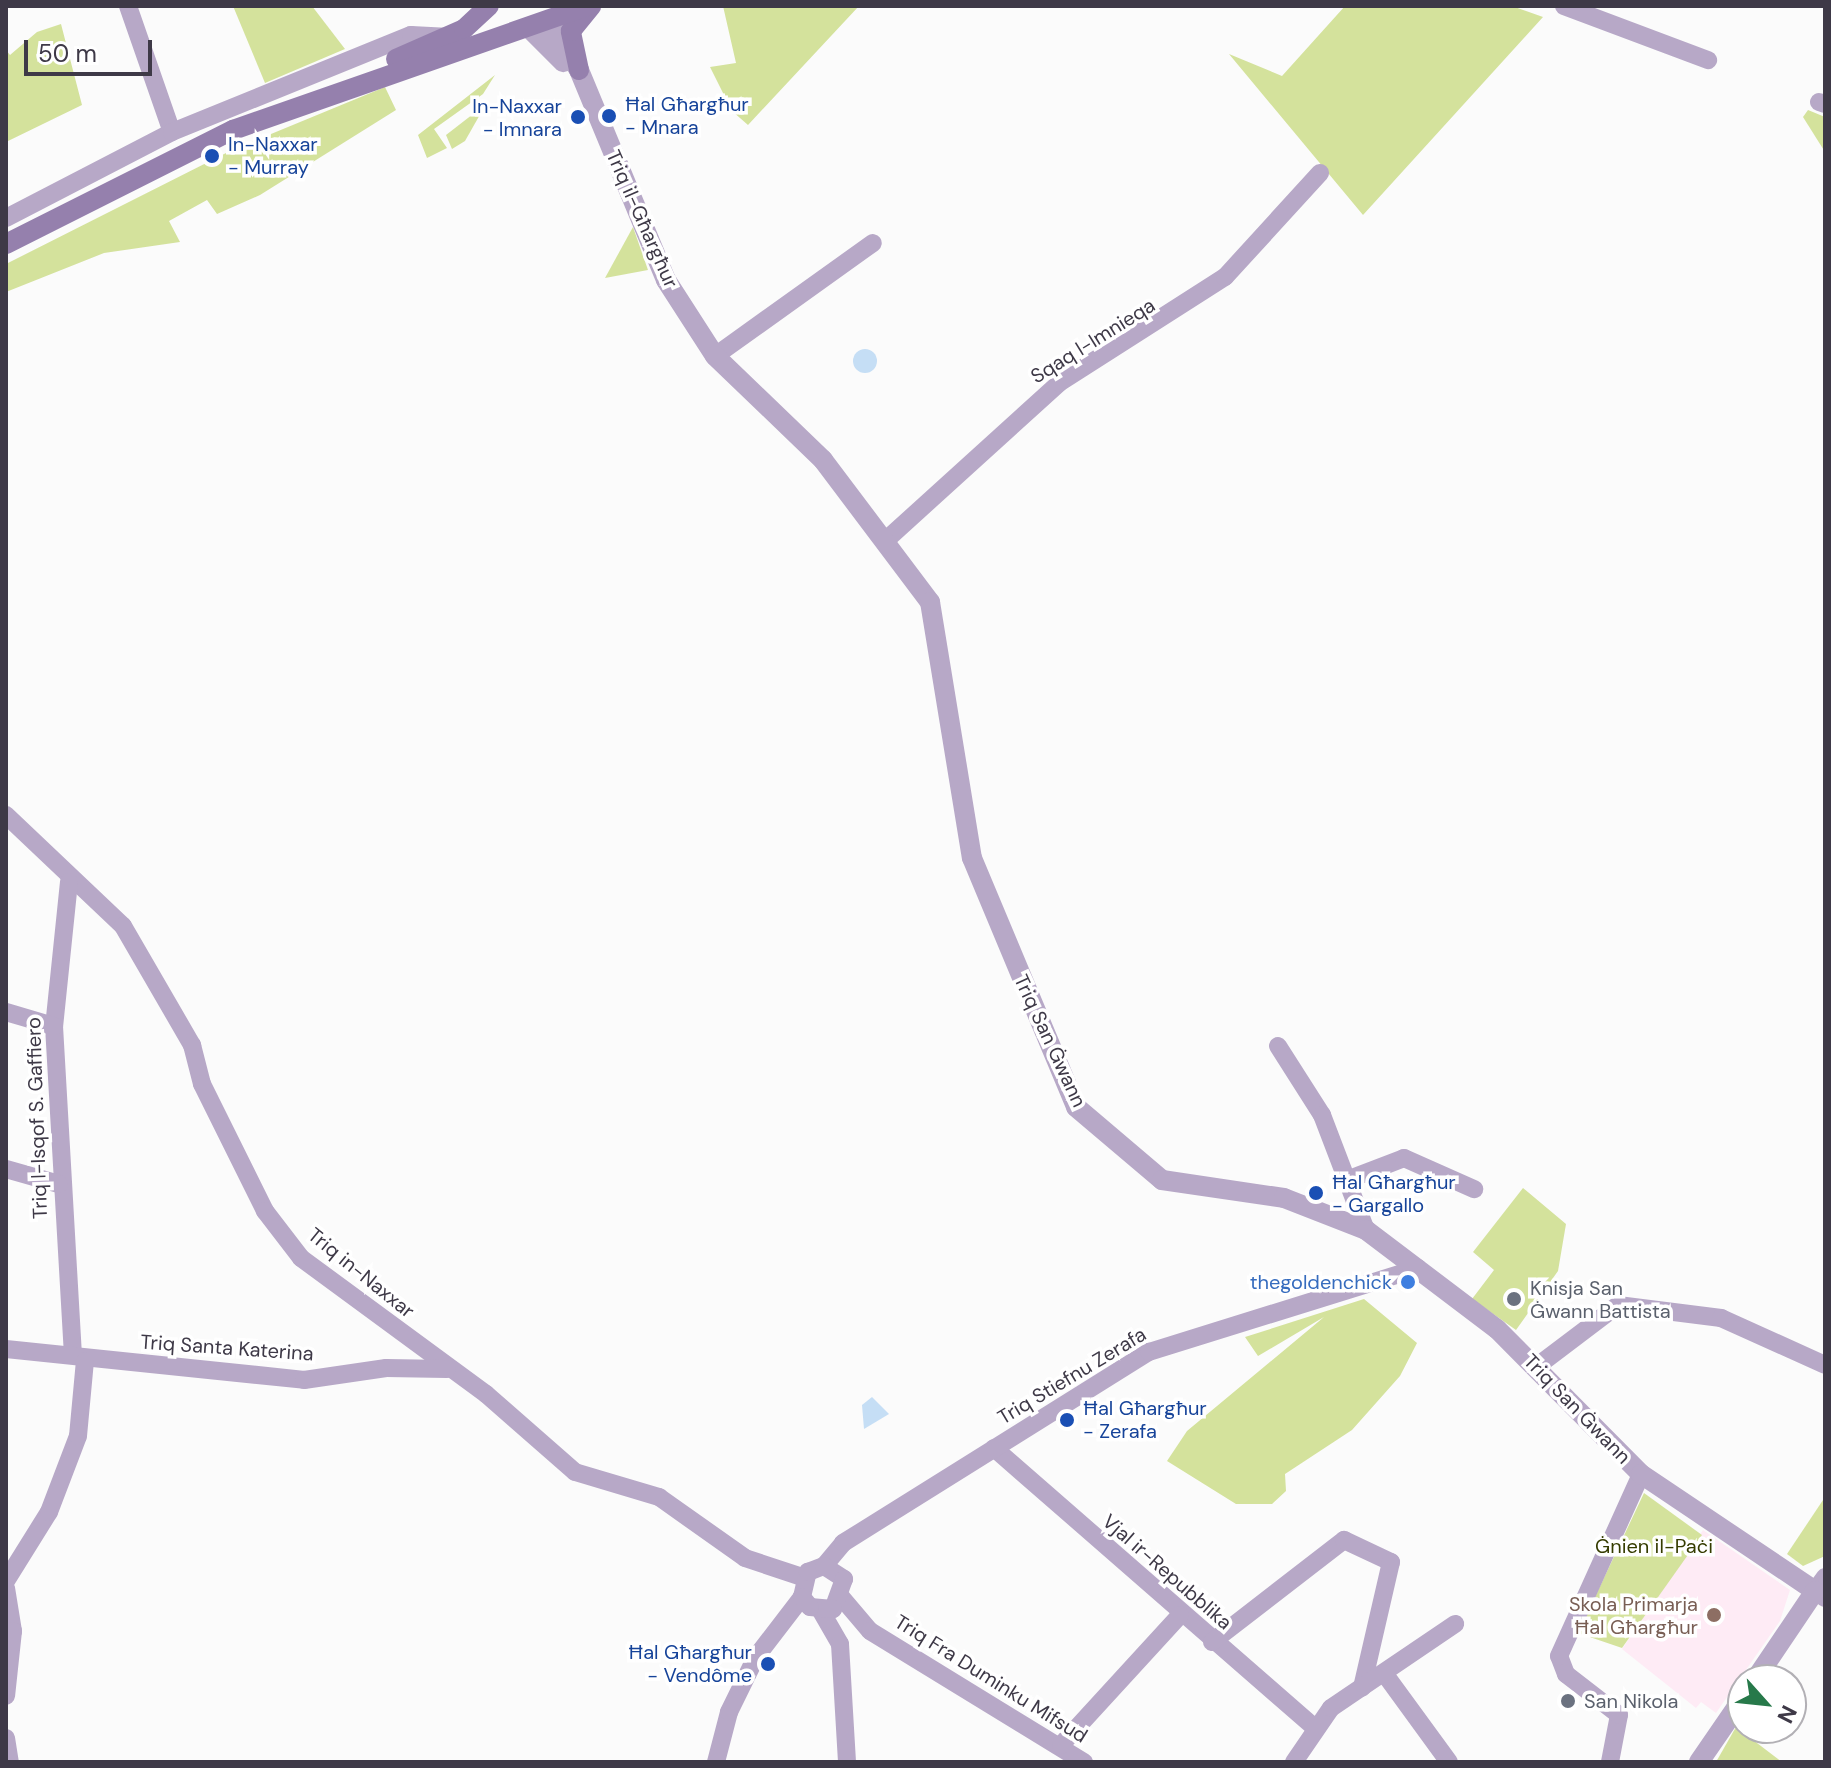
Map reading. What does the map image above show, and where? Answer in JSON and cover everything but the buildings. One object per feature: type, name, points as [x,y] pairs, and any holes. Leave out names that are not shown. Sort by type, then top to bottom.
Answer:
[{"type":"main road","points":[[6,244],[445,37],[490,6],[493,21],[507,33]]},
{"type":"main road","points":[[294,107],[507,33],[539,18],[589,6]]},
{"type":"main road","points":[[581,76],[571,31],[589,6]]},
{"type":"street","points":[[128,6],[172,132]]},
{"type":"street","points":[[1564,6],[1708,60]]},
{"type":"street","name":"Triq il-Għargħur","points":[[539,18],[581,76],[666,280],[715,356],[776,421]]},
{"type":"street","points":[[6,218],[172,132],[411,35],[445,37]]},
{"type":"street","name":"Sqaq l-Imnieqa","points":[[885,541],[1059,383],[1225,277],[1320,173]]},
{"type":"street","points":[[715,356],[873,243]]},
{"type":"street","name":"Triq San Ġwann","points":[[776,421],[823,460],[930,602],[972,858],[1076,1107],[1162,1180],[1284,1198],[1366,1230],[1418,1268],[1536,1367],[1641,1474],[1822,1589]]},
{"type":"street","name":"Triq in-Naxxar","points":[[6,815],[69,882],[123,926],[140,951],[192,1045],[202,1084],[265,1211],[292,1246],[575,1472],[659,1497],[745,1558],[805,1578]]},
{"type":"street","name":"Triq l-Isqof S. Gaffiero","points":[[6,1581],[49,1512],[78,1436],[79,1357],[59,1184],[54,1026],[69,882]]},
{"type":"street","points":[[6,1012],[54,1026]]},
{"type":"street","points":[[1278,1046],[1322,1115],[1366,1230]]},
{"type":"street","points":[[1347,1180],[1404,1158],[1474,1189]]},
{"type":"street","points":[[6,1169],[59,1184]]},
{"type":"street","name":"Triq Stiefnu Zerafa","points":[[824,1566],[843,1543],[1149,1352],[1418,1268]]},
{"type":"street","points":[[1536,1367],[1618,1305],[1721,1318],[1825,1365]]},
{"type":"street","name":"Triq Santa Katerina","points":[[6,1349],[304,1380],[386,1368],[447,1369]]},
{"type":"street","name":"Vjal ir-Repubblika","points":[[994,1448],[1180,1615],[1313,1726]]},
{"type":"street","points":[[1610,1762],[1619,1715],[1566,1674],[1559,1656],[1641,1474]]},
{"type":"street","points":[[1212,1642],[1344,1540],[1391,1562],[1362,1688]]},
{"type":"street","points":[[716,1762],[729,1712],[756,1657],[802,1597],[805,1578],[824,1566],[844,1579],[842,1598],[821,1611]]},
{"type":"street","points":[[6,1588],[13,1631],[6,1696]]},
{"type":"street","points":[[1767,1664],[1822,1589]]},
{"type":"street","points":[[802,1597],[821,1611],[840,1644],[847,1762]]},
{"type":"street","name":"Triq Fra Duminku Mifsud","points":[[842,1598],[870,1631],[1061,1745],[1084,1762]]},
{"type":"street","points":[[1061,1745],[1180,1615]]},
{"type":"street","points":[[1294,1762],[1313,1726],[1455,1624]]},
{"type":"street","points":[[1384,1673],[1449,1762]]},
{"type":"street","points":[[1699,1762],[1727,1721]]},
{"type":"street","points":[[6,1738],[10,1762]]},
{"type":"shaded area","name":"Skola Primarja Ħal Għargħur","points":[[1703,1530],[1790,1590],[1780,1621],[1750,1664],[1727,1664],[1727,1697],[1716,1713],[1701,1702],[1696,1708],[1622,1649]]},
{"type":"green space","points":[[233,6],[312,6],[345,49],[265,83]]},
{"type":"green space","points":[[723,6],[859,6],[748,125],[732,111],[710,67],[736,63]]},
{"type":"green space","points":[[1345,6],[1512,6],[1543,17],[1363,215],[1229,54],[1282,76]]},
{"type":"green space","points":[[61,24],[82,105],[6,142],[6,50],[10,55],[37,32]]},
{"type":"green space","points":[[495,75],[483,94],[434,129],[447,148],[427,158],[418,135]]},
{"type":"green space","points":[[385,87],[396,110],[260,195],[217,214],[207,200],[169,221],[180,242],[104,253],[6,292],[6,264],[230,151]]},
{"type":"green space","points":[[486,104],[465,141],[452,149],[446,135]]},
{"type":"green space","points":[[1808,110],[1825,117],[1825,152],[1803,117]]},
{"type":"green space","points":[[633,227],[648,270],[605,278]]},
{"type":"green space","points":[[1523,1188],[1566,1224],[1558,1271],[1516,1330],[1472,1299],[1494,1270],[1473,1252]]},
{"type":"green space","points":[[1364,1299],[1417,1343],[1400,1376],[1352,1430],[1285,1474],[1286,1491],[1272,1504],[1236,1504],[1167,1461],[1187,1431],[1324,1317],[1258,1356],[1245,1337]]},
{"type":"green space","name":"Ġnien il-Paċi","points":[[1644,1493],[1702,1535],[1622,1648],[1578,1633]]},
{"type":"green space","points":[[1825,1497],[1825,1556],[1803,1566],[1787,1554]]},
{"type":"green space","points":[[1727,1743],[1758,1744],[1782,1762],[1716,1762]]},
{"type":"water","points":[[865,349],[876,356],[877,361],[870,372],[865,373],[854,366],[853,361],[860,350]]},
{"type":"water","points":[[872,1397],[889,1414],[864,1429],[862,1405]]},
{"type":"place","name":"Ħal Għargħur - Mnara","points":[[609,116]]},
{"type":"place","name":"In-Naxxar - Imnara","points":[[578,117]]},
{"type":"place","name":"In-Naxxar - Murray","points":[[212,156]]},
{"type":"place","name":"Ħal Għargħur - Gargallo","points":[[1316,1193]]},
{"type":"place","name":"thegoldenchick","points":[[1408,1282]]},
{"type":"place","name":"Knisja San Ġwann Battista","points":[[1514,1299]]},
{"type":"place","name":"Ħal Għargħur - Zerafa","points":[[1067,1420]]},
{"type":"place","name":"Skola Primarja Ħal Għargħur","points":[[1714,1615]]},
{"type":"place","name":"Ħal Għargħur - Vendôme","points":[[768,1664]]},
{"type":"place","name":"San Nikola","points":[[1568,1701]]}]
